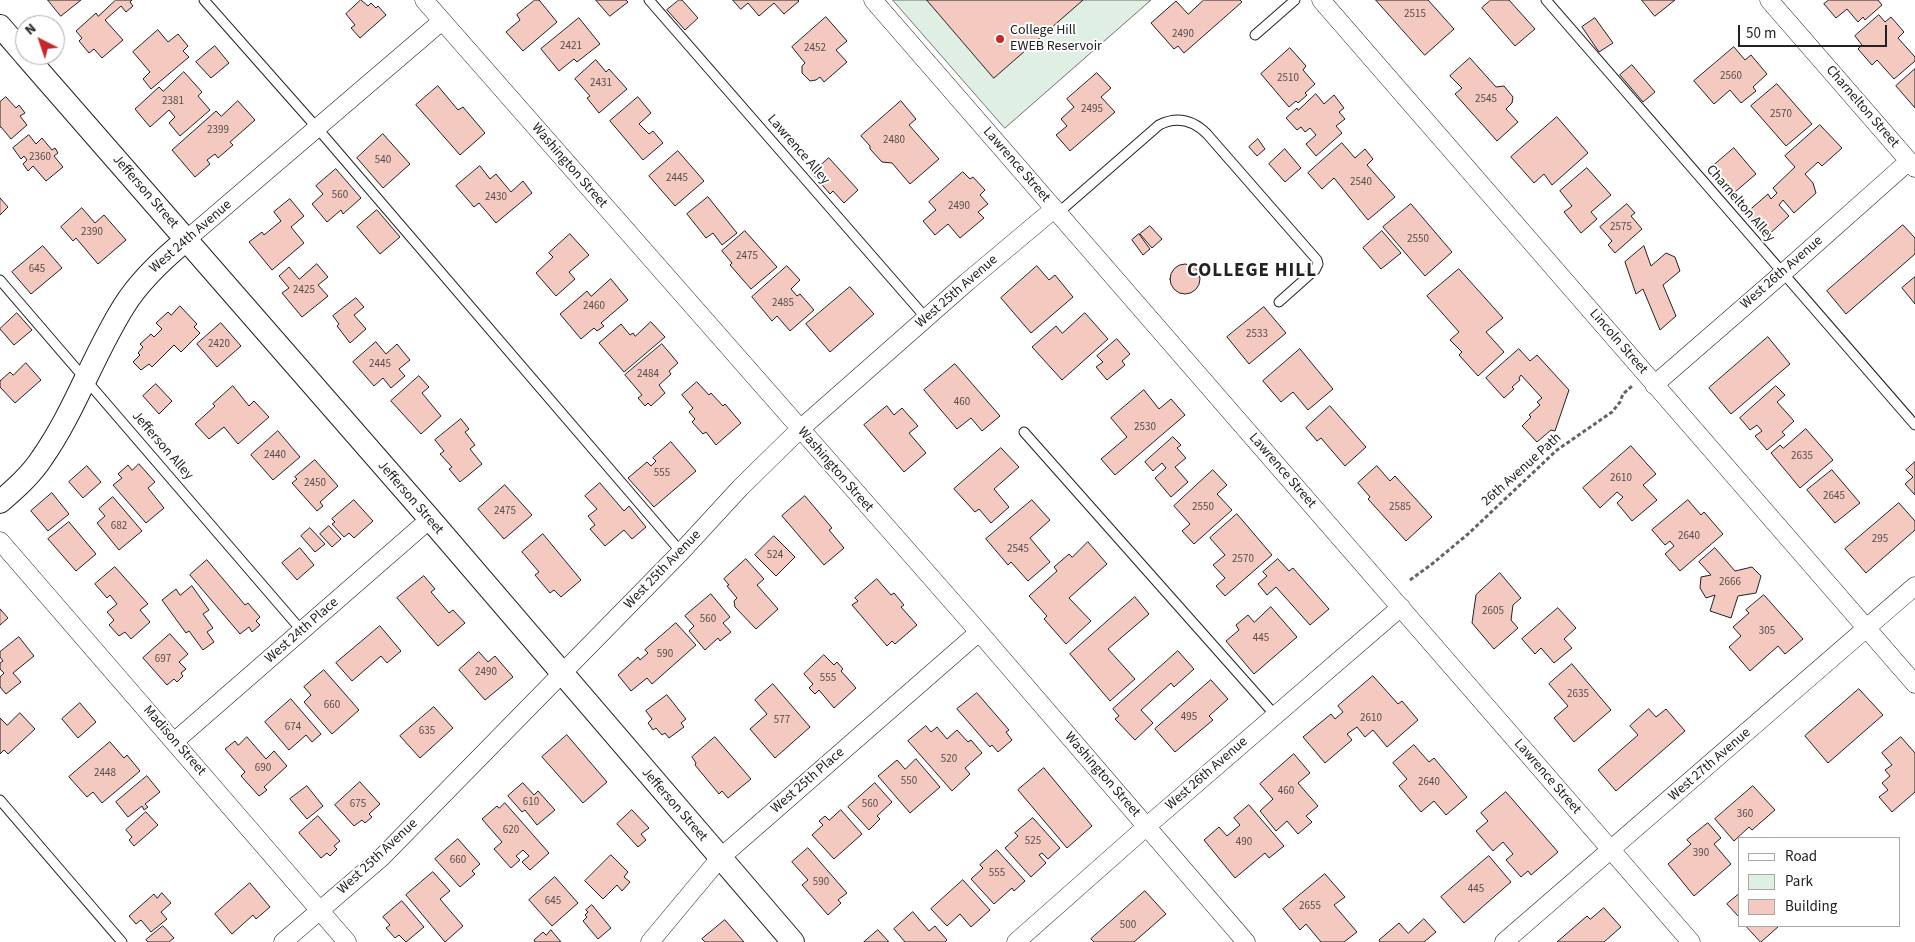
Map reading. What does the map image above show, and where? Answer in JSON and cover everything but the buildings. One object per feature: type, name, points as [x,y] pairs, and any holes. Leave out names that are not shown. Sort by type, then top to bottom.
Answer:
[{"type":"street","name":"Washington Street","points":[[424,0],[978,632],[1246,942]]},
{"type":"street","name":"Lawrence Street","points":[[873,0],[1691,942]]},
{"type":"street","name":"Lincoln Street","points":[[1322,0],[1915,684]]},
{"type":"street","name":"Charnelton Street","points":[[1769,0],[1912,164]]},
{"type":"street","name":"West 24th Avenue","points":[[0,502],[19,486],[41,460],[64,425],[124,307],[142,282],[166,256],[318,129],[442,21]]},
{"type":"street","name":"Jefferson Street","points":[[0,26],[15,43]]},
{"type":"street","name":"Jefferson Street","points":[[34,65],[430,519],[561,674],[793,942]]},
{"type":"street","name":"West 26th Avenue","points":[[1649,379],[1783,274],[1912,164]]},
{"type":"street","name":"West 25th Avenue","points":[[282,942],[381,858],[681,552],[740,488],[799,430],[926,318],[1056,211]]},
{"type":"street","name":"West 24th Place","points":[[175,741],[430,519]]},
{"type":"street","name":"Madison Street","points":[[0,541],[347,942]]},
{"type":"street","name":"West 27th Avenue","points":[[1504,942],[1915,586]]},
{"type":"street","name":"West 26th Avenue","points":[[1016,942],[1274,715],[1401,607]]},
{"type":"street","name":"West 25th Place","points":[[650,942],[720,858],[978,632]]},
{"type":"lane","points":[[204,0],[318,129],[681,552]]},
{"type":"lane","name":"Lawrence Alley","points":[[649,0],[926,318]]},
{"type":"lane","points":[[1255,36],[1295,0]]},
{"type":"lane","name":"Charnelton Alley","points":[[1546,0],[1915,425]]},
{"type":"lane","points":[[1056,211],[1159,125],[1171,120],[1192,122],[1207,134],[1316,257],[1318,264],[1315,270],[1279,302]]},
{"type":"lane","name":"Jefferson Alley","points":[[0,280],[302,631]]},
{"type":"lane","points":[[1024,432],[1274,715]]},
{"type":"lane","points":[[0,800],[122,942]]},
{"type":"path","name":"26th Avenue Path","points":[[1410,580],[1468,534],[1557,450],[1612,412],[1626,391],[1649,379]]},
{"type":"green space","points":[[893,0],[1151,0],[1005,128]]},
{"type":"place","name":"College Hill EWEB Reservoir","points":[[1000,39]]},
{"type":"district","name":"COLLEGE HILL","points":[[1252,272]]}]
